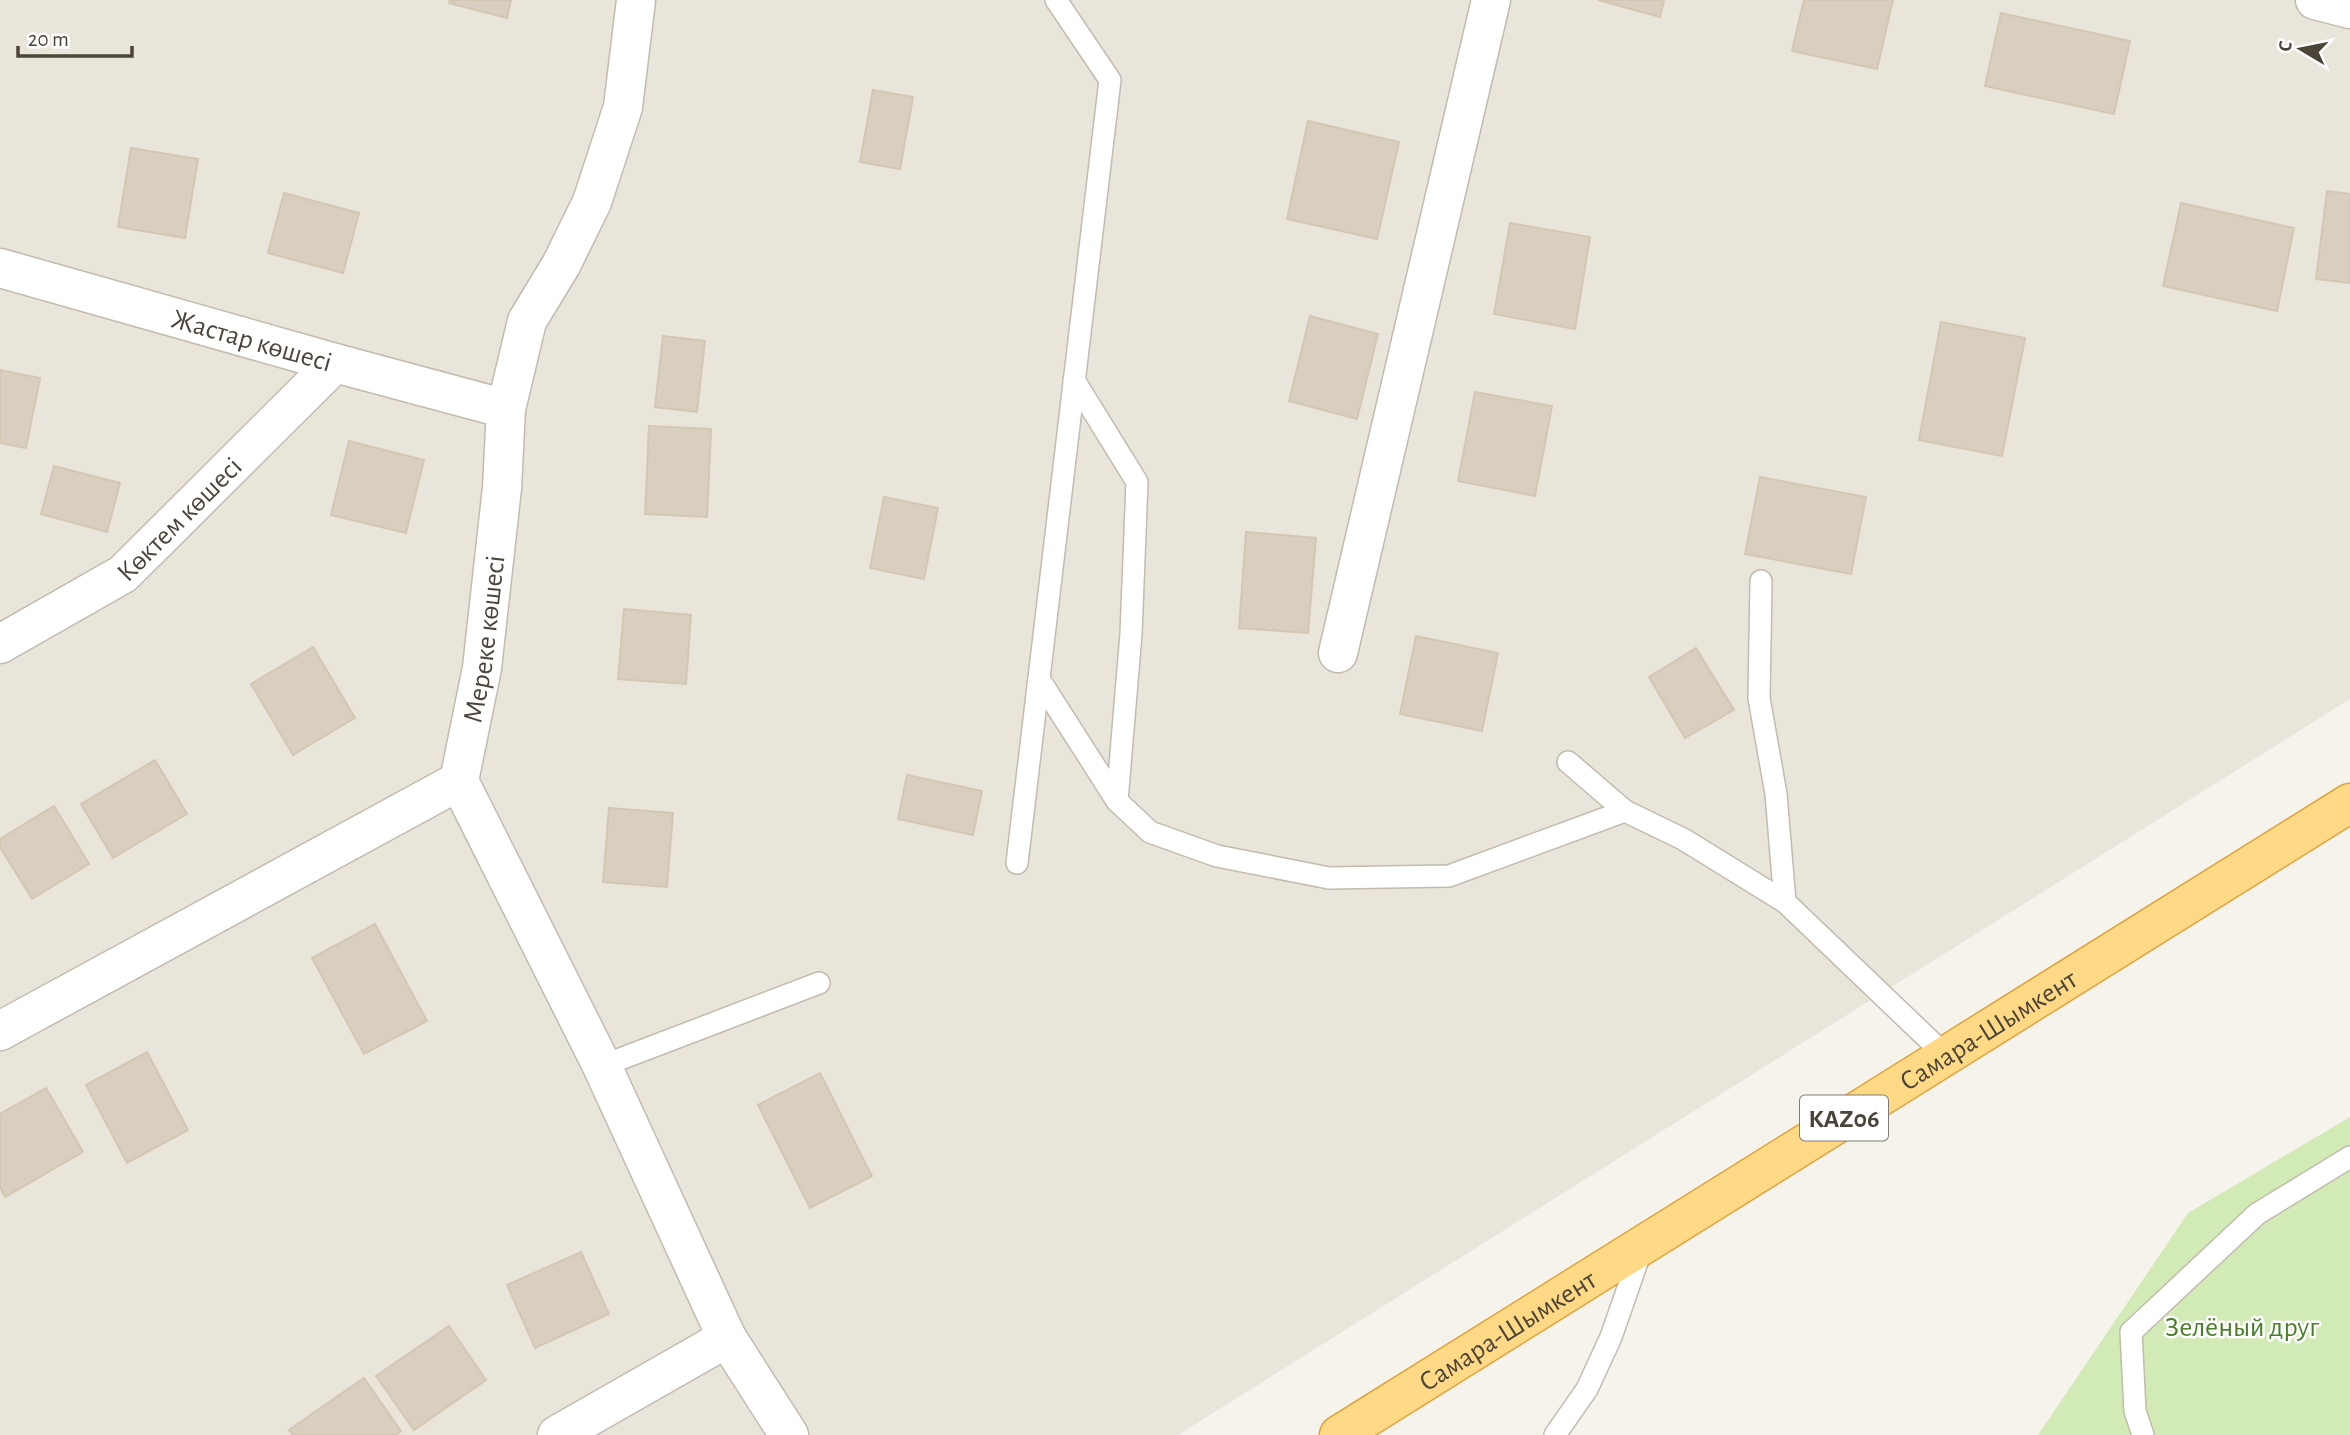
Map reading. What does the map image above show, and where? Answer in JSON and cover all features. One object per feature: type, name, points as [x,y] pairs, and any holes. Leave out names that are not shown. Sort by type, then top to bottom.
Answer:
[{"type":"highway","name":"Самара-Шымкент","points":[[1339,1435],[2350,803]]},
{"type":"street","name":"Мереке көшесі","points":[[459,780],[482,668],[502,488],[506,409],[527,321],[561,265],[592,202],[623,107],[636,0]]},
{"type":"street","points":[[1338,653],[1491,0]]},
{"type":"street","points":[[2315,0],[2350,9]]},
{"type":"street","name":"Жастар көшесі","points":[[0,268],[506,409]]},
{"type":"street","name":"Көктем көшесі","points":[[0,644],[123,574],[335,363]]},
{"type":"street","points":[[0,1031],[459,780],[601,1066],[727,1338],[789,1435]]},
{"type":"street","points":[[557,1435],[727,1338]]},
{"type":"lane","points":[[1017,863],[1110,80],[1056,0]]},
{"type":"lane","points":[[1074,380],[1137,482],[1131,634],[1117,801]]},
{"type":"lane","points":[[1761,581],[1759,698],[1776,794],[1785,902]]},
{"type":"lane","points":[[1039,679],[1117,801],[1150,832],[1217,856],[1329,878],[1448,876],[1625,811]]},
{"type":"lane","points":[[1569,762],[1625,811],[1683,839],[1785,902],[1945,1055]]},
{"type":"lane","points":[[601,1066],[819,983]]},
{"type":"lane","points":[[2143,1435],[2135,1411],[2131,1332],[2257,1214],[2350,1157]]},
{"type":"lane","points":[[1555,1435],[1587,1389],[1611,1337],[1644,1242]]},
{"type":"shaded area","points":[[0,0],[2350,0],[2350,699],[1178,1435],[0,1435]]},
{"type":"green space","name":"Зелёный друг","points":[[2350,1117],[2350,1435],[2038,1435],[2188,1213]]},
{"type":"building","points":[[450,0],[511,0],[507,18],[449,3]]},
{"type":"building","points":[[1598,0],[1664,0],[1660,17]]},
{"type":"building","points":[[1804,0],[1893,0],[1877,69],[1792,51]]},
{"type":"building","points":[[2001,13],[2130,41],[2114,114],[1985,86]]},
{"type":"building","points":[[873,90],[913,97],[900,169],[860,162]]},
{"type":"building","points":[[1308,121],[1399,142],[1377,239],[1287,219]]},
{"type":"building","points":[[131,148],[198,159],[185,238],[118,227]]},
{"type":"building","points":[[2327,191],[2350,194],[2350,283],[2316,279]]},
{"type":"building","points":[[284,193],[359,213],[343,273],[268,253]]},
{"type":"building","points":[[2181,203],[2294,228],[2277,311],[2163,286]]},
{"type":"building","points":[[1510,223],[1590,237],[1575,329],[1494,314]]},
{"type":"building","points":[[1310,316],[1378,334],[1357,419],[1289,401]]},
{"type":"building","points":[[1941,322],[2025,338],[2002,456],[1919,440]]},
{"type":"building","points":[[663,336],[705,341],[697,412],[655,407]]},
{"type":"building","points":[[0,370],[40,378],[26,448],[0,443]]},
{"type":"building","points":[[1475,392],[1552,406],[1535,496],[1458,481]]},
{"type":"building","points":[[649,426],[711,429],[707,517],[645,514]]},
{"type":"building","points":[[349,441],[424,460],[406,533],[331,515]]},
{"type":"building","points":[[54,466],[120,483],[107,532],[41,514]]},
{"type":"building","points":[[1760,477],[1866,497],[1851,574],[1745,554]]},
{"type":"building","points":[[884,497],[938,508],[924,579],[870,568]]},
{"type":"building","points":[[1246,532],[1316,538],[1308,633],[1239,628]]},
{"type":"building","points":[[624,609],[691,615],[686,684],[618,679]]},
{"type":"building","points":[[1416,636],[1498,653],[1482,731],[1400,714]]},
{"type":"building","points":[[313,647],[355,718],[293,755],[251,684]]},
{"type":"building","points":[[1696,648],[1734,710],[1685,738],[1649,677]]},
{"type":"building","points":[[155,760],[187,814],[113,858],[81,804]]},
{"type":"building","points":[[907,775],[982,791],[973,835],[898,819]]},
{"type":"building","points":[[54,806],[89,864],[32,899],[0,847],[0,839]]},
{"type":"building","points":[[609,808],[673,813],[667,887],[603,882]]},
{"type":"building","points":[[375,924],[427,1021],[364,1054],[312,958]]},
{"type":"building","points":[[147,1052],[188,1130],[127,1163],[86,1085]]},
{"type":"building","points":[[820,1073],[872,1176],[810,1208],[758,1105]]},
{"type":"building","points":[[46,1088],[83,1152],[5,1197],[0,1187],[0,1114]]},
{"type":"building","points":[[581,1252],[609,1314],[535,1348],[507,1285]]},
{"type":"building","points":[[449,1326],[486,1380],[414,1430],[376,1376]]},
{"type":"building","points":[[364,1378],[401,1431],[396,1435],[293,1435],[289,1430]]}]
